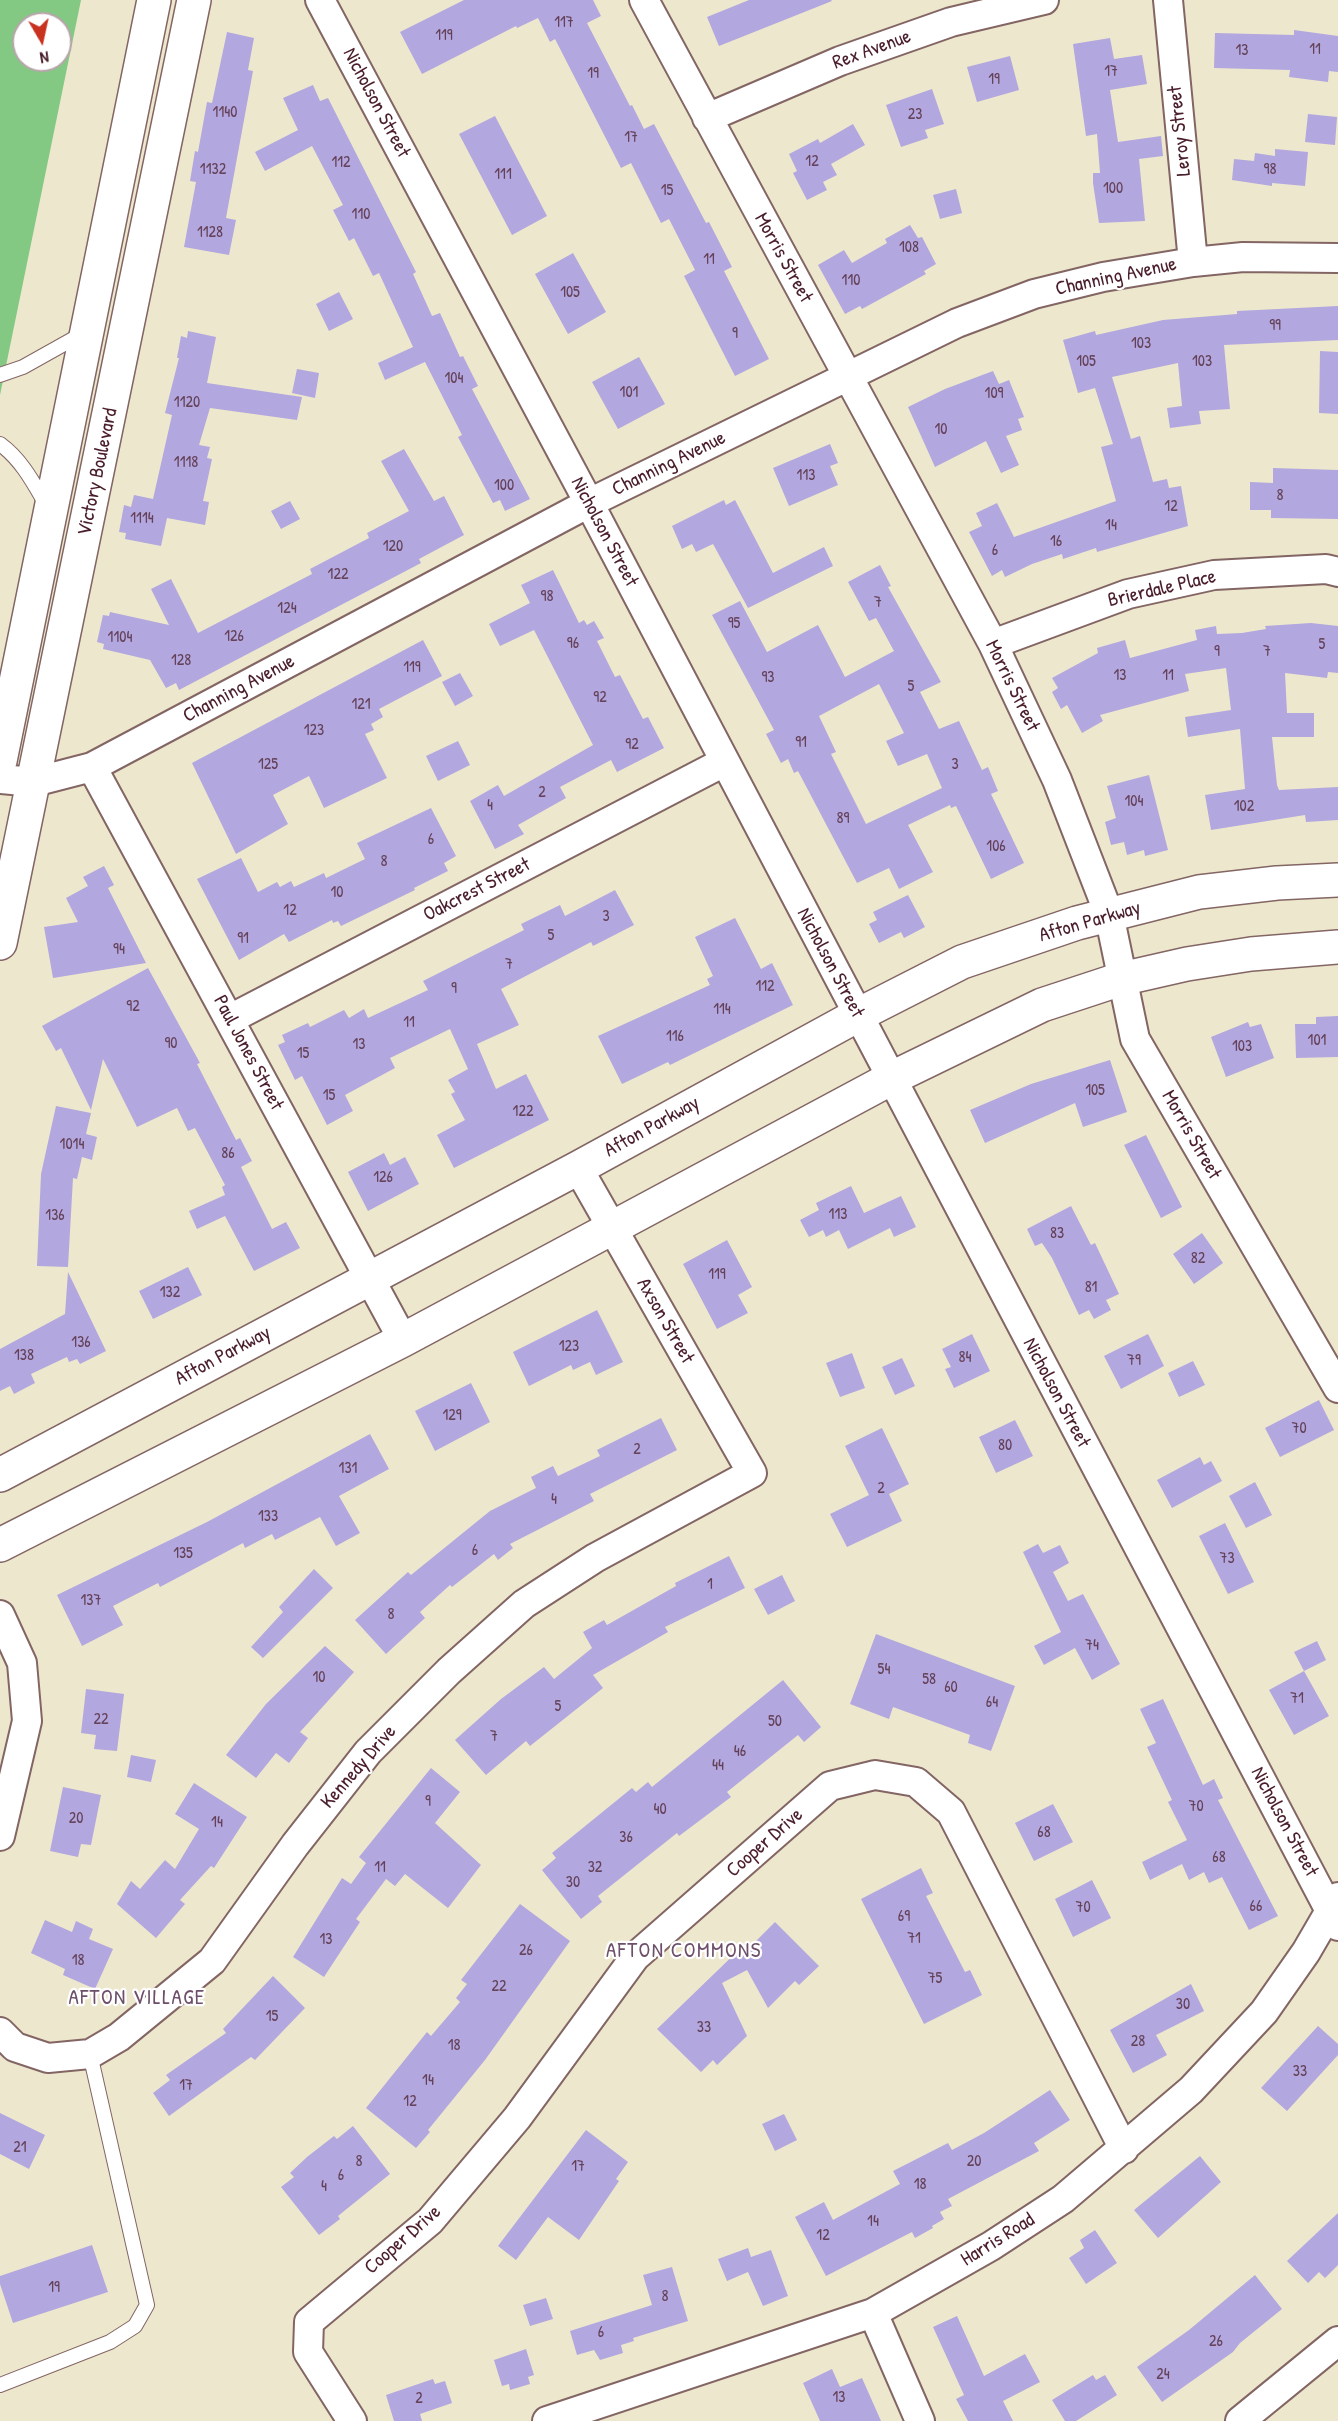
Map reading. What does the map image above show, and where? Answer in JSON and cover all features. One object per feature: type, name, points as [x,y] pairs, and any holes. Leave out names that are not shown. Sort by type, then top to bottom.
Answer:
[{"type":"street","name":"Victory Boulevard","points":[[0,761],[154,0]]},
{"type":"street","name":"Victory Boulevard","points":[[0,943],[194,0]]},
{"type":"street","name":"Nicholson Street","points":[[320,0],[589,503],[890,1079],[1335,1911]]},
{"type":"street","name":"Morris Street","points":[[644,0],[993,644],[1057,780],[1110,914],[1121,979],[1135,1038],[1338,1388]]},
{"type":"street","name":"Rex Avenue","points":[[707,118],[851,57],[951,22],[1044,0]]},
{"type":"street","name":"Leroy Street","points":[[1168,0],[1193,261]]},
{"type":"street","name":"Channing Avenue","points":[[0,779],[34,782],[92,766],[589,503],[957,323],[1034,294],[1103,276],[1193,261],[1243,257],[1338,258]]},
{"type":"street","name":"Brierdale Place","points":[[993,644],[1128,594],[1214,575],[1326,569],[1338,572]]},
{"type":"street","name":"Oakcrest Street","points":[[230,1018],[724,762]]},
{"type":"street","name":"Paul Jones Street","points":[[92,766],[403,1340]]},
{"type":"street","name":"Afton Parkway","points":[[0,1474],[578,1167],[858,1015],[962,962],[1110,914],[1199,892],[1277,883],[1338,880]]},
{"type":"street","points":[[0,1545],[403,1340],[890,1079],[1042,1005],[1121,979],[1186,964],[1338,946]]},
{"type":"street","name":"Axson Street","points":[[578,1167],[752,1473]]},
{"type":"street","name":"Kennedy Drive","points":[[0,2032],[15,2047],[48,2058],[90,2054],[119,2037],[212,1961],[295,1845],[368,1752],[449,1671],[524,1604],[605,1552],[752,1473]]},
{"type":"street","points":[[0,1615],[22,1663],[27,1721],[0,1836]]},
{"type":"street","name":"Cooper Drive","points":[[352,2421],[308,2352],[309,2322],[430,2221],[517,2118],[635,1958],[830,1786],[875,1775],[916,1782],[951,1812],[1124,2149]]},
{"type":"street","name":"Harris Road","points":[[547,2421],[873,2313],[991,2246],[1063,2199],[1191,2090],[1264,2012],[1335,1911]]},
{"type":"street","points":[[873,2313],[921,2421]]},
{"type":"street","points":[[1240,2421],[1338,2341]]},
{"type":"lane","points":[[0,375],[23,367],[87,331]]},
{"type":"lane","points":[[0,444],[11,452],[30,476],[50,512]]},
{"type":"lane","points":[[0,2385],[110,2342],[135,2326],[147,2305],[90,2054]]},
{"type":"green space","points":[[0,0],[81,0],[72,44],[72,12],[12,12],[12,72],[66,72],[0,395]]},
{"type":"building","points":[[464,0],[593,0],[601,16],[587,23],[644,129],[654,124],[706,223],[709,222],[732,267],[724,271],[769,359],[735,376],[684,276],[695,270],[669,219],[661,223],[631,163],[621,168],[555,39],[550,42],[538,18],[517,28],[516,26],[422,74],[400,32]]},
{"type":"building","points":[[749,0],[832,1],[719,46],[707,17]]},
{"type":"building","points":[[1294,30],[1338,36],[1338,72],[1329,71],[1328,82],[1289,77],[1290,70],[1214,68],[1215,33],[1294,35]]},
{"type":"building","points":[[227,32],[254,38],[248,70],[253,71],[226,218],[236,220],[229,255],[184,247],[196,182],[190,181],[195,151],[198,152],[207,102],[212,103]]},
{"type":"building","points":[[1110,38],[1114,59],[1142,55],[1147,84],[1110,90],[1118,142],[1161,136],[1163,156],[1139,159],[1145,221],[1099,223],[1093,183],[1093,173],[1100,173],[1097,134],[1086,136],[1073,44]]},
{"type":"building","points":[[1010,56],[1019,90],[977,102],[967,67]]},
{"type":"building","points":[[313,85],[320,101],[328,98],[416,272],[413,274],[432,316],[440,313],[460,357],[463,356],[478,386],[472,389],[530,499],[505,511],[500,500],[493,503],[458,437],[462,435],[425,362],[385,380],[378,363],[413,347],[379,273],[373,276],[354,238],[349,241],[333,210],[343,205],[312,146],[265,171],[255,152],[298,130],[283,98]]},
{"type":"building","points":[[932,89],[944,124],[925,130],[928,138],[901,147],[886,105]]},
{"type":"building","points":[[1308,114],[1337,117],[1335,145],[1305,142]]},
{"type":"building","points":[[495,116],[547,216],[512,235],[459,134]]},
{"type":"building","points":[[853,124],[865,145],[831,164],[837,175],[823,182],[827,190],[807,200],[793,173],[797,171],[789,154],[818,139],[820,143]]},
{"type":"building","points":[[1275,149],[1308,152],[1305,186],[1272,183],[1272,186],[1232,180],[1234,159],[1254,161],[1255,153],[1275,156]]},
{"type":"building","points":[[956,189],[962,213],[940,219],[933,195]]},
{"type":"building","points":[[910,225],[918,238],[922,237],[936,264],[924,271],[926,274],[862,309],[860,306],[845,314],[818,265],[844,250],[852,263],[887,243],[885,239]]},
{"type":"building","points":[[573,253],[606,312],[568,334],[535,274]]},
{"type":"building","points":[[339,292],[353,319],[329,331],[316,304]]},
{"type":"building","points":[[1338,306],[1338,340],[1224,345],[1230,409],[1199,411],[1201,424],[1170,428],[1167,408],[1182,406],[1178,363],[1112,377],[1131,439],[1140,436],[1153,482],[1167,479],[1169,488],[1181,486],[1188,526],[1097,552],[1096,548],[1063,559],[1062,554],[1032,564],[1005,577],[1002,570],[992,576],[969,532],[982,526],[976,513],[997,503],[1014,537],[1116,501],[1101,447],[1113,444],[1095,388],[1078,393],[1063,340],[1095,331],[1096,335],[1163,320],[1237,314],[1237,311]]},
{"type":"building","points":[[188,331],[216,337],[207,383],[302,397],[297,420],[210,408],[199,445],[210,447],[207,458],[212,459],[203,501],[209,502],[205,525],[167,518],[161,546],[125,539],[126,533],[119,532],[124,505],[131,507],[134,495],[153,499],[172,415],[165,413],[179,358],[177,358],[181,336],[187,338]]},
{"type":"building","points":[[1320,351],[1338,352],[1338,414],[1319,413]]},
{"type":"building","points":[[639,357],[665,404],[618,429],[592,382]]},
{"type":"building","points":[[297,369],[319,373],[315,398],[292,393]]},
{"type":"building","points":[[993,371],[999,384],[1009,380],[1024,417],[1018,419],[1022,430],[1006,436],[1019,465],[1001,473],[986,441],[935,467],[908,407],[945,389]]},
{"type":"building","points":[[830,444],[838,463],[830,466],[838,485],[789,506],[773,468]]},
{"type":"building","points":[[404,449],[434,501],[444,496],[464,535],[419,559],[421,563],[179,690],[176,683],[166,688],[150,660],[103,649],[104,644],[97,642],[103,615],[109,616],[110,612],[169,625],[151,589],[171,579],[198,633],[312,574],[310,569],[369,538],[367,533],[409,511],[381,461]]},
{"type":"building","points":[[1273,468],[1338,470],[1338,519],[1271,518],[1271,510],[1250,510],[1250,482],[1273,483]]},
{"type":"building","points":[[724,500],[726,505],[735,500],[773,573],[824,547],[833,566],[748,608],[713,544],[696,552],[692,544],[682,549],[672,526]]},
{"type":"building","points":[[290,501],[300,519],[281,529],[271,511]]},
{"type":"building","points":[[880,565],[891,586],[888,587],[941,682],[920,692],[939,729],[959,721],[982,770],[988,767],[998,791],[991,794],[1024,863],[991,879],[956,806],[951,808],[950,805],[908,825],[933,872],[899,889],[889,868],[857,883],[798,771],[794,773],[788,759],[781,763],[766,734],[774,730],[712,615],[740,601],[767,652],[818,625],[845,677],[894,651],[876,618],[869,621],[848,582]],"holes":[[[879,684],[904,733],[886,741],[898,766],[927,754],[942,788],[866,824],[831,754],[836,752],[819,716]]]},
{"type":"building","points":[[553,570],[579,623],[584,620],[587,625],[594,621],[604,638],[597,641],[615,677],[620,675],[643,719],[648,717],[664,748],[617,772],[611,760],[560,787],[566,798],[518,825],[524,834],[495,849],[470,801],[498,785],[504,796],[593,745],[534,630],[500,646],[489,624],[530,603],[521,585]]},
{"type":"building","points":[[1311,623],[1338,626],[1338,673],[1328,672],[1327,678],[1285,673],[1287,713],[1314,713],[1314,737],[1272,737],[1277,785],[1279,790],[1338,787],[1338,820],[1306,822],[1305,815],[1211,830],[1205,795],[1245,789],[1240,729],[1188,737],[1185,717],[1231,710],[1226,668],[1185,674],[1189,691],[1100,715],[1103,721],[1082,733],[1067,705],[1061,709],[1052,692],[1058,688],[1052,678],[1098,653],[1097,648],[1125,640],[1130,658],[1197,640],[1195,630],[1216,626],[1217,634],[1242,633],[1266,629],[1265,626]]},
{"type":"building","points":[[423,640],[442,676],[379,709],[383,717],[371,724],[374,730],[365,734],[387,778],[324,808],[309,776],[273,795],[288,824],[236,854],[192,763]]},
{"type":"building","points":[[460,673],[473,696],[455,706],[442,682]]},
{"type":"building","points":[[458,741],[470,765],[438,781],[426,756]]},
{"type":"building","points":[[1149,775],[1168,850],[1145,856],[1144,850],[1127,855],[1124,842],[1111,845],[1105,822],[1116,818],[1107,786]]},
{"type":"building","points":[[431,808],[456,856],[444,863],[448,871],[414,888],[415,890],[341,926],[338,921],[333,923],[332,920],[289,942],[284,934],[239,960],[197,879],[241,858],[258,892],[277,882],[280,887],[291,881],[294,887],[324,873],[326,878],[365,859],[357,843]]},
{"type":"building","points":[[104,866],[114,885],[108,888],[146,963],[53,978],[44,927],[78,922],[66,898],[88,886],[83,877]]},
{"type":"building","points":[[615,890],[634,925],[593,946],[591,942],[501,989],[519,1025],[477,1044],[496,1089],[526,1074],[549,1120],[454,1168],[437,1135],[465,1120],[451,1094],[455,1092],[448,1080],[468,1069],[450,1029],[390,1058],[395,1068],[345,1095],[353,1111],[327,1125],[302,1076],[295,1080],[278,1045],[285,1042],[282,1035],[308,1023],[310,1027],[344,1010],[349,1018],[364,1009],[368,1018],[428,990],[423,981],[524,930],[521,924],[560,905],[565,916]]},
{"type":"building","points":[[908,895],[925,927],[904,938],[901,932],[879,943],[869,924],[877,920],[873,912]]},
{"type":"building","points":[[735,918],[761,969],[772,963],[793,1005],[670,1065],[668,1062],[622,1084],[598,1036],[710,985],[707,979],[713,976],[695,937]]},
{"type":"building","points":[[148,968],[200,1063],[197,1064],[236,1140],[240,1138],[252,1161],[241,1167],[272,1229],[286,1222],[300,1248],[254,1271],[225,1216],[197,1229],[189,1211],[225,1195],[222,1187],[225,1185],[195,1128],[188,1131],[177,1108],[137,1127],[103,1059],[91,1110],[61,1048],[56,1051],[42,1026]]},
{"type":"building","points":[[1338,1016],[1338,1057],[1296,1058],[1295,1024],[1316,1024],[1316,1017]]},
{"type":"building","points":[[1248,1022],[1250,1027],[1261,1024],[1274,1058],[1226,1077],[1211,1037]]},
{"type":"building","points":[[1110,1060],[1127,1112],[1083,1127],[1075,1103],[985,1143],[970,1110],[1031,1084]]},
{"type":"building","points":[[56,1106],[91,1113],[86,1134],[97,1137],[92,1160],[82,1157],[77,1179],[73,1178],[68,1267],[37,1266],[41,1174]]},
{"type":"building","points":[[1146,1135],[1182,1207],[1161,1218],[1124,1145]]},
{"type":"building","points":[[384,1153],[390,1165],[405,1157],[419,1184],[368,1211],[348,1172]]},
{"type":"building","points":[[851,1186],[864,1213],[901,1196],[916,1227],[894,1237],[890,1228],[848,1249],[839,1230],[826,1237],[823,1230],[809,1237],[800,1220],[819,1210],[816,1203]]},
{"type":"building","points":[[1071,1206],[1091,1245],[1095,1243],[1119,1294],[1106,1300],[1111,1310],[1094,1319],[1089,1310],[1079,1315],[1052,1258],[1042,1243],[1035,1246],[1027,1229]]},
{"type":"building","points":[[1202,1233],[1223,1263],[1194,1284],[1173,1254]]},
{"type":"building","points":[[727,1240],[752,1287],[738,1295],[748,1313],[717,1329],[683,1264]]},
{"type":"building","points":[[188,1267],[202,1295],[153,1319],[139,1291]]},
{"type":"building","points":[[68,1272],[106,1351],[80,1364],[77,1359],[69,1362],[67,1357],[31,1374],[35,1383],[14,1394],[10,1386],[0,1391],[0,1349],[65,1314]]},
{"type":"building","points":[[597,1310],[623,1362],[596,1375],[590,1362],[573,1370],[571,1365],[529,1386],[513,1352]]},
{"type":"building","points":[[972,1334],[990,1371],[954,1388],[945,1369],[951,1367],[942,1349]]},
{"type":"building","points":[[1148,1334],[1164,1366],[1121,1389],[1104,1356]]},
{"type":"building","points":[[852,1353],[865,1388],[840,1397],[826,1363]]},
{"type":"building","points":[[902,1358],[915,1386],[895,1395],[882,1367]]},
{"type":"building","points":[[1193,1361],[1205,1385],[1179,1397],[1168,1373]]},
{"type":"building","points":[[471,1383],[490,1422],[435,1451],[415,1411]]},
{"type":"building","points":[[1319,1400],[1334,1430],[1280,1457],[1265,1428]]},
{"type":"building","points":[[661,1418],[677,1450],[590,1494],[594,1501],[510,1544],[513,1548],[498,1560],[494,1554],[452,1587],[450,1585],[420,1612],[425,1618],[386,1654],[355,1620],[408,1572],[411,1575],[490,1511],[536,1488],[531,1477],[553,1466],[558,1476],[600,1456],[597,1450]]},
{"type":"building","points":[[1015,1420],[1033,1456],[996,1473],[979,1437]]},
{"type":"building","points":[[882,1428],[909,1484],[889,1494],[902,1521],[847,1547],[830,1514],[869,1495],[845,1446]]},
{"type":"building","points":[[370,1434],[389,1469],[339,1496],[360,1533],[336,1546],[320,1517],[275,1540],[272,1534],[245,1548],[243,1543],[160,1587],[158,1583],[113,1606],[123,1625],[82,1646],[57,1595],[207,1522]]},
{"type":"building","points":[[1200,1457],[1204,1465],[1211,1461],[1222,1481],[1172,1508],[1157,1480]]},
{"type":"building","points":[[1255,1482],[1272,1515],[1246,1528],[1229,1496]]},
{"type":"building","points":[[1225,1523],[1254,1582],[1228,1594],[1199,1536]]},
{"type":"building","points":[[1038,1544],[1043,1553],[1060,1545],[1069,1563],[1053,1572],[1068,1601],[1083,1594],[1120,1664],[1092,1680],[1075,1648],[1044,1665],[1034,1646],[1061,1632],[1023,1552]]},
{"type":"building","points":[[729,1556],[745,1588],[665,1627],[668,1632],[593,1675],[603,1688],[530,1746],[526,1741],[486,1775],[455,1740],[501,1699],[544,1667],[554,1679],[592,1648],[583,1632],[604,1620],[607,1625],[676,1586],[675,1583]]},
{"type":"building","points":[[314,1569],[333,1588],[263,1658],[251,1647],[283,1612],[279,1607]]},
{"type":"building","points":[[782,1575],[795,1601],[768,1615],[754,1589]]},
{"type":"building","points":[[876,1634],[1015,1686],[991,1751],[968,1743],[970,1735],[893,1707],[889,1719],[850,1704]]},
{"type":"building","points":[[1317,1641],[1326,1660],[1304,1671],[1294,1652]]},
{"type":"building","points":[[325,1646],[354,1672],[300,1732],[308,1738],[289,1763],[276,1753],[256,1778],[226,1755],[266,1704]]},
{"type":"building","points":[[1304,1671],[1329,1716],[1294,1735],[1269,1690]]},
{"type":"building","points":[[783,1680],[821,1727],[804,1742],[798,1735],[727,1792],[731,1797],[679,1836],[677,1833],[598,1896],[602,1902],[581,1919],[542,1870],[556,1858],[552,1853],[632,1788],[636,1792],[648,1782],[652,1787]]},
{"type":"building","points":[[86,1689],[124,1694],[117,1751],[94,1749],[96,1735],[81,1733]]},
{"type":"building","points":[[1163,1699],[1203,1785],[1214,1779],[1223,1798],[1218,1800],[1278,1916],[1249,1930],[1222,1877],[1209,1883],[1204,1872],[1189,1880],[1182,1864],[1150,1880],[1142,1862],[1187,1840],[1168,1802],[1172,1800],[1147,1747],[1156,1743],[1140,1709]]},
{"type":"building","points":[[131,1755],[156,1760],[151,1782],[127,1777]]},
{"type":"building","points":[[431,1768],[460,1792],[435,1823],[481,1865],[448,1908],[405,1874],[395,1886],[386,1879],[356,1919],[360,1922],[324,1977],[293,1957],[342,1878],[351,1884],[366,1863],[359,1857]]},
{"type":"building","points":[[194,1783],[247,1817],[214,1868],[211,1866],[180,1900],[185,1904],[156,1938],[117,1904],[131,1881],[140,1889],[165,1860],[175,1869],[199,1829],[175,1814]]},
{"type":"building","points":[[63,1787],[101,1795],[91,1845],[81,1844],[78,1857],[50,1851]]},
{"type":"building","points":[[1053,1804],[1073,1842],[1034,1861],[1015,1823]]},
{"type":"building","points":[[921,1868],[933,1893],[926,1896],[965,1972],[970,1970],[982,1995],[924,2024],[861,1899]]},
{"type":"building","points":[[1092,1880],[1111,1918],[1073,1937],[1055,1899]]},
{"type":"building","points":[[520,1904],[570,1941],[485,2060],[416,2148],[366,2108],[427,2032],[431,2036],[460,2002],[456,1998],[467,1984],[461,1980]]},
{"type":"building","points":[[45,1920],[72,1932],[76,1921],[93,1929],[89,1939],[113,1949],[95,1989],[63,1975],[65,1969],[31,1953]]},
{"type":"building","points":[[775,1922],[819,1966],[799,1985],[795,1981],[768,2008],[747,1970],[722,1983],[747,2036],[717,2065],[713,2060],[701,2072],[657,2029],[746,1943],[750,1947]]},
{"type":"building","points":[[273,1976],[305,2008],[255,2060],[251,2057],[169,2116],[153,2093],[170,2080],[166,2075],[226,2033],[223,2029]]},
{"type":"building","points":[[1191,1984],[1204,2011],[1156,2035],[1167,2055],[1133,2073],[1110,2030]]},
{"type":"building","points":[[1318,2026],[1338,2044],[1338,2055],[1287,2111],[1261,2088]]},
{"type":"building","points":[[1050,2090],[1070,2120],[1034,2143],[1039,2151],[948,2199],[952,2206],[940,2212],[944,2219],[932,2226],[933,2228],[915,2238],[912,2232],[826,2276],[795,2217],[824,2202],[833,2220],[900,2184],[893,2171],[948,2143],[952,2150],[984,2133]]},
{"type":"building","points":[[0,2113],[45,2135],[29,2169],[0,2154]]},
{"type":"building","points":[[784,2114],[797,2140],[775,2151],[762,2124]]},
{"type":"building","points":[[353,2126],[390,2174],[338,2216],[340,2219],[319,2235],[281,2187],[294,2177],[290,2173],[307,2157],[334,2136],[337,2139]]},
{"type":"building","points":[[586,2130],[628,2162],[616,2179],[619,2181],[579,2240],[548,2217],[516,2260],[498,2246]]},
{"type":"building","points":[[1200,2156],[1221,2182],[1158,2238],[1134,2210]]},
{"type":"building","points":[[1338,2213],[1338,2265],[1325,2278],[1319,2272],[1308,2283],[1287,2261]]},
{"type":"building","points":[[1095,2230],[1117,2263],[1086,2284],[1069,2258],[1084,2248],[1080,2240]]},
{"type":"building","points":[[92,2245],[108,2292],[13,2323],[0,2284],[0,2276]]},
{"type":"building","points":[[748,2248],[751,2257],[771,2250],[788,2296],[763,2306],[748,2272],[727,2281],[718,2259]]},
{"type":"building","points":[[672,2267],[688,2321],[633,2338],[634,2341],[621,2345],[623,2353],[600,2360],[594,2350],[577,2355],[570,2331],[652,2305],[643,2275]]},
{"type":"building","points":[[1255,2275],[1282,2309],[1240,2343],[1233,2352],[1162,2402],[1137,2367],[1189,2330]]},
{"type":"building","points":[[546,2298],[553,2319],[530,2326],[523,2305]]},
{"type":"building","points":[[957,2316],[984,2376],[1025,2354],[1040,2382],[1003,2401],[1013,2421],[968,2421],[956,2399],[964,2395],[933,2327]]},
{"type":"building","points":[[526,2349],[534,2375],[528,2377],[530,2384],[510,2390],[509,2384],[502,2386],[494,2360]]},
{"type":"building","points":[[832,2369],[840,2387],[862,2378],[881,2421],[820,2421],[803,2383]]},
{"type":"building","points":[[1093,2375],[1096,2380],[1105,2375],[1117,2395],[1076,2421],[1065,2421],[1052,2400]]},
{"type":"building","points":[[433,2379],[435,2384],[445,2381],[452,2403],[420,2414],[422,2421],[394,2421],[386,2395]]},
{"type":"district","name":"AFTON COMMONS","points":[[684,1951]]},
{"type":"district","name":"AFTON VILLAGE","points":[[137,1998]]}]
